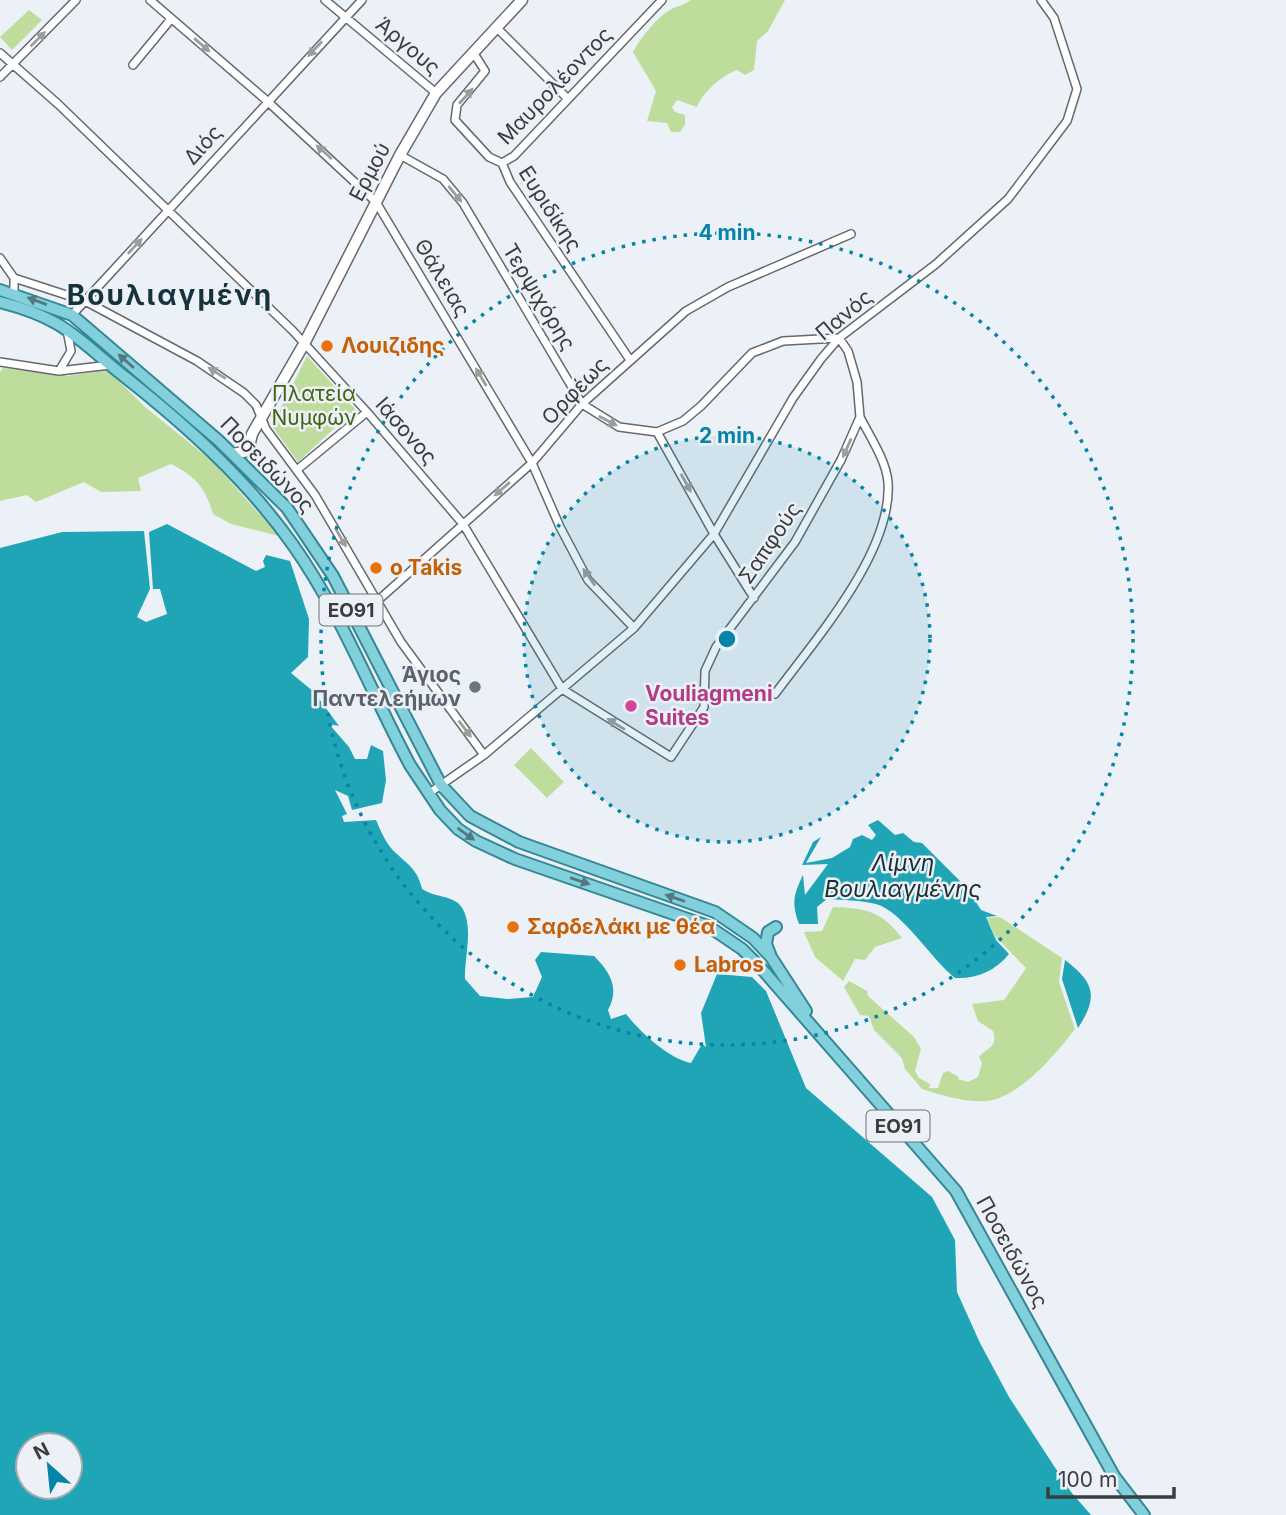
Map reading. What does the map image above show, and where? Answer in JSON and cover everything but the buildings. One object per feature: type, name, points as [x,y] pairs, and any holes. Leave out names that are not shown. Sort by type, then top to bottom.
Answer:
[{"type":"main road","name":"Ποσειδώνος","points":[[0,289],[72,314],[233,454],[287,508],[307,535],[356,620],[441,785],[470,816],[501,835],[704,908],[740,929],[771,957],[815,1029]]},
{"type":"main road","name":"Ποσειδώνος","points":[[0,302],[37,313],[66,327],[160,404],[252,492],[306,565],[427,794],[458,829],[494,851],[700,922],[729,939],[761,968],[945,1178],[963,1203],[1109,1467],[1144,1515]]},
{"type":"main road","points":[[771,957],[766,940],[768,932],[776,927]]},
{"type":"main road","points":[[729,939],[740,929]]},
{"type":"street","points":[[0,77],[76,0]]},
{"type":"street","name":"Θάλειας","points":[[150,0],[266,100],[376,202],[532,463],[560,527],[588,580],[634,628]]},
{"type":"street","name":"Άργους","points":[[324,0],[436,93]]},
{"type":"street","name":"Διός","points":[[72,314],[266,100],[362,0]]},
{"type":"street","name":"Ερμού","points":[[224,464],[251,440],[400,155],[436,93],[523,0]]},
{"type":"street","name":"Μαυρολέοντος","points":[[502,163],[514,156],[662,0]]},
{"type":"street","name":"Πανός","points":[[562,689],[634,628],[714,534],[793,398],[839,338],[936,264],[1008,199],[1067,121],[1077,89],[1054,18],[1041,0]]},
{"type":"street","points":[[133,65],[171,19]]},
{"type":"street","points":[[497,28],[567,98]]},
{"type":"street","name":"Ευριδίκης","points":[[473,52],[485,71],[457,106],[455,120],[489,157],[502,163],[510,182],[630,360]]},
{"type":"street","name":"Ιάσονος","points":[[0,54],[168,211],[367,412],[463,524],[562,689]]},
{"type":"street","name":"Τερψιχόρης","points":[[400,155],[443,179],[463,203],[582,404],[619,427],[657,432]]},
{"type":"street","name":"Ορφέως","points":[[356,620],[532,463],[582,404],[705,298],[850,234]]},
{"type":"street","points":[[0,258],[14,278],[14,293]]},
{"type":"street","points":[[14,278],[85,301],[223,377],[256,405],[298,469],[401,642],[484,755]]},
{"type":"street","points":[[59,371],[71,351],[66,327]]},
{"type":"street","points":[[754,598],[714,534],[657,432],[682,421],[701,406],[752,353],[783,341],[839,338]]},
{"type":"street","name":"Σαπφούς","points":[[562,689],[671,757],[704,707],[705,671],[716,647],[795,542],[841,460],[860,417],[857,382],[848,351],[839,338]]},
{"type":"street","points":[[0,362],[59,371],[110,365]]},
{"type":"street","points":[[298,469],[367,412]]},
{"type":"street","points":[[775,694],[823,631],[860,574],[881,527],[888,483],[882,461],[860,417]]},
{"type":"street","points":[[427,794],[484,755],[562,689]]},
{"type":"green space","points":[[691,0],[785,0],[768,31],[757,41],[754,70],[745,75],[737,70],[725,76],[708,90],[697,107],[677,100],[672,107],[675,112],[685,115],[685,125],[680,132],[671,132],[667,123],[647,121],[656,91],[633,52],[657,20]]},
{"type":"green space","points":[[29,10],[42,20],[12,50],[0,37]]},
{"type":"green space","name":"Πλατεία Νυμφών","points":[[307,356],[355,409],[298,462],[272,426]]},
{"type":"green space","points":[[3,368],[48,370],[67,376],[108,370],[144,406],[213,462],[279,536],[231,524],[213,514],[207,497],[198,484],[171,464],[138,478],[141,491],[101,492],[84,482],[36,502],[27,495],[0,501],[0,372]]},
{"type":"green space","points":[[531,748],[564,782],[547,798],[514,765]]},
{"type":"green space","points":[[833,907],[854,908],[872,913],[887,922],[902,938],[875,947],[865,960],[855,959],[843,981],[815,957],[804,932],[822,931]]},
{"type":"green space","points":[[1000,917],[1062,958],[1059,982],[1075,1029],[1036,1073],[1012,1092],[999,1098],[971,1101],[922,1089],[905,1069],[902,1058],[874,1030],[869,1016],[860,1015],[844,987],[849,981],[867,991],[868,996],[914,1037],[921,1049],[915,1071],[919,1078],[930,1084],[929,1088],[938,1088],[943,1073],[948,1071],[959,1077],[958,1079],[968,1082],[978,1077],[982,1063],[979,1057],[994,1041],[993,1031],[978,1021],[972,1004],[1004,1000],[1026,968],[995,936],[987,918]]},
{"type":"water","points":[[167,524],[256,571],[265,567],[263,561],[266,555],[290,561],[309,619],[308,657],[291,673],[314,692],[339,726],[329,724],[349,747],[355,759],[367,759],[371,745],[383,751],[386,780],[382,803],[352,810],[348,796],[335,790],[347,814],[342,816],[344,822],[376,820],[390,847],[416,873],[422,889],[458,903],[467,919],[468,929],[465,979],[480,996],[507,999],[533,997],[542,977],[535,960],[541,952],[594,956],[612,981],[613,995],[608,1010],[611,1019],[626,1014],[646,1036],[664,1050],[691,1063],[702,1044],[706,1047],[701,1013],[717,974],[752,977],[766,991],[806,1088],[932,1197],[955,1240],[957,1292],[980,1343],[1009,1397],[1071,1492],[1091,1515],[0,1515],[0,548],[62,532],[144,531],[150,589],[137,617],[146,622],[167,614],[160,589],[153,589],[149,532]]},
{"type":"water","name":"Λίμνη Βουλιαγμένης","points":[[878,820],[895,835],[903,833],[914,842],[922,843],[968,889],[981,910],[997,916],[986,917],[996,940],[1009,954],[998,965],[985,973],[955,978],[906,925],[886,908],[876,904],[827,899],[817,907],[818,924],[799,924],[795,899],[803,875],[805,895],[828,864],[802,865],[813,842],[821,837],[806,863],[832,858],[850,847],[853,839],[862,835],[872,840],[876,835],[868,825]]},
{"type":"water","points":[[1065,960],[1082,975],[1090,990],[1089,1007],[1078,1028],[1062,979]]},
{"type":"place","name":"Λουιζιδης","points":[[327,346]]},
{"type":"place","name":"o Takis","points":[[376,568]]},
{"type":"place","name":"Άγιος Παντελεήμων","points":[[475,687]]},
{"type":"place","name":"Vouliagmeni Suites","points":[[631,706]]},
{"type":"place","name":"Σαρδελάκι με θέα","points":[[513,927]]},
{"type":"place","name":"Labros","points":[[680,965]]},
{"type":"district","name":"Βουλιαγμένη","points":[[170,295]]}]
